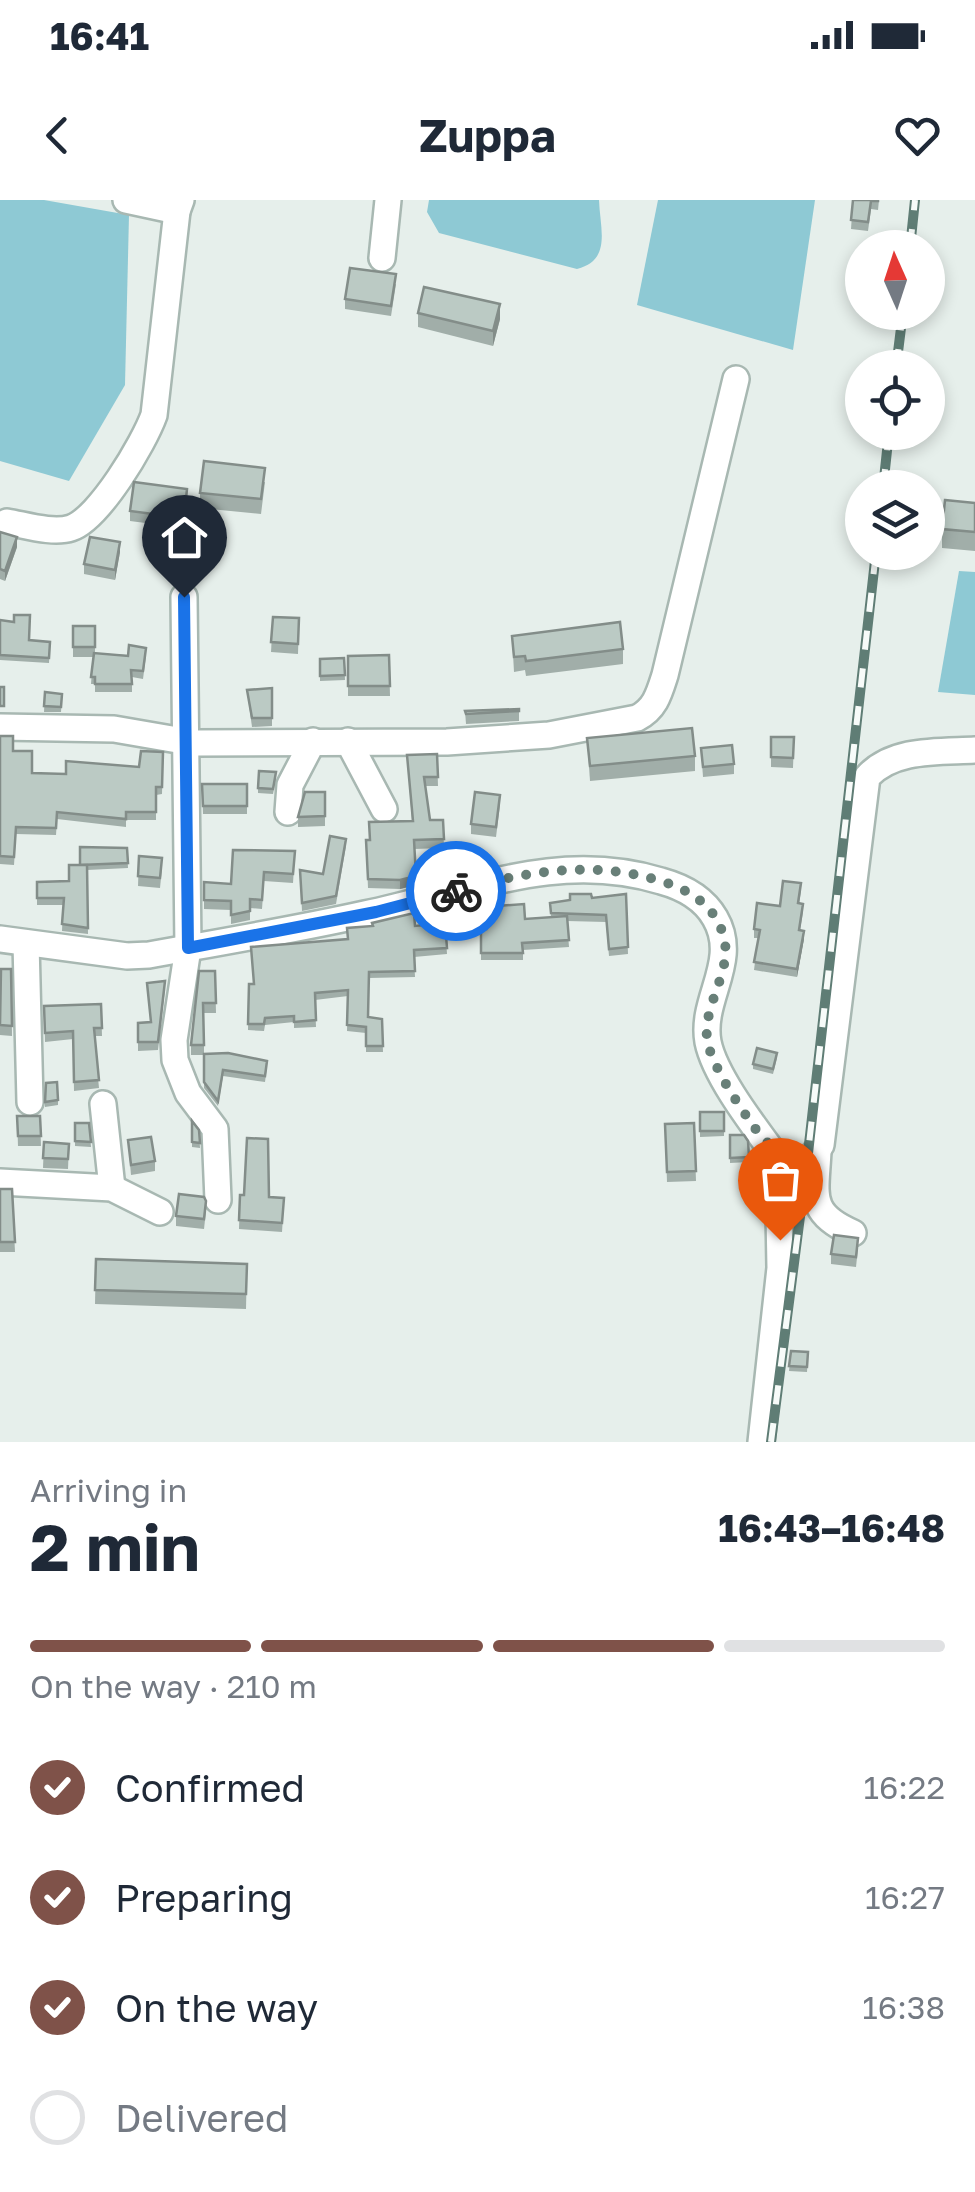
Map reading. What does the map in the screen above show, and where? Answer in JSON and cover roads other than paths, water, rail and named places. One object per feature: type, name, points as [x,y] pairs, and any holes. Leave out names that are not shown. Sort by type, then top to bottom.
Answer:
[{"type":"street","points":[[0,524],[60,530],[80,524],[95,512],[146,439],[159,382],[179,206],[126,200]]},
{"type":"street","points":[[382,258],[388,200]]},
{"type":"street","points":[[0,727],[114,729],[187,741],[447,742],[548,735],[638,718],[649,712],[665,676],[736,379]]},
{"type":"street","points":[[184,597],[188,948],[174,1040],[175,1060],[188,1093],[215,1129],[218,1200]]},
{"type":"street","points":[[288,812],[290,785],[313,741]]},
{"type":"street","points":[[348,741],[384,810]]},
{"type":"street","points":[[853,1233],[828,1221],[816,1201],[818,1151],[827,1110],[867,777],[895,758],[975,750]]},
{"type":"street","points":[[30,1102],[13,941],[127,956],[188,948],[376,912],[552,870],[627,870],[676,885],[702,900],[716,919],[725,943],[709,1047],[739,1106],[778,1158],[780,1268],[761,1442]]},
{"type":"street","points":[[103,1104],[112,1188]]},
{"type":"street","points":[[778,1158],[807,1162],[818,1151]]},
{"type":"street","points":[[0,1182],[112,1188],[160,1212]]},
{"type":"water","points":[[0,200],[44,200],[129,215],[125,385],[69,481],[0,461]]},
{"type":"water","points":[[429,200],[599,200],[600,251],[588,265],[577,269],[439,233],[427,212]]},
{"type":"water","points":[[658,200],[815,200],[793,350],[637,305]]},
{"type":"water","points":[[959,571],[975,572],[975,695],[938,692]]},
{"type":"railway","points":[[912,230],[915,200]]},
{"type":"railway","points":[[898,350],[901,330]]},
{"type":"railway","points":[[885,470],[887,450]]},
{"type":"railway","points":[[771,1442],[874,570]]}]
